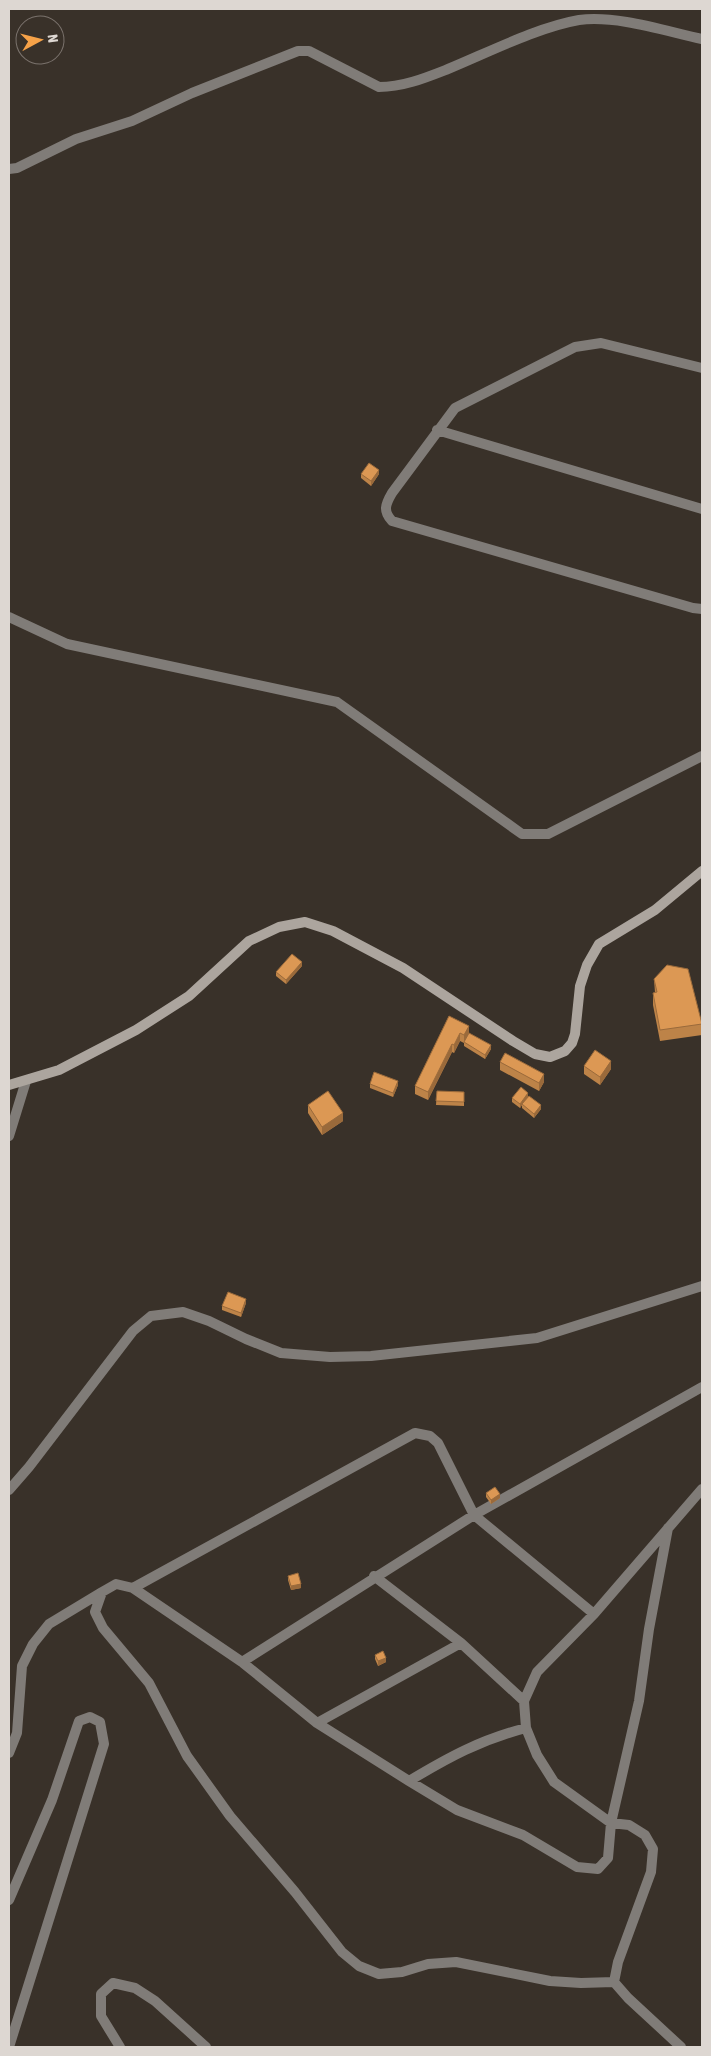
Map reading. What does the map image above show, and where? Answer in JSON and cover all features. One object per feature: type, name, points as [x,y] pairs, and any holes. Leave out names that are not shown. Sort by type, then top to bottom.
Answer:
[{"type":"main road","points":[[9,1086],[59,1070],[82,1059],[189,996],[249,941],[279,927],[305,922],[333,931],[403,968],[513,1041],[535,1054],[550,1057],[565,1051],[572,1043],[575,1034],[580,986],[587,965],[599,944],[655,910],[702,871]]},
{"type":"street","points":[[9,169],[17,168],[76,139],[132,121],[192,93],[298,51],[309,51],[379,87],[391,87],[421,80],[543,31],[579,20],[608,19],[702,39]]},
{"type":"street","points":[[702,368],[601,343],[575,347],[455,408],[437,430],[392,493],[385,506],[386,514],[392,521],[683,606],[702,609]]},
{"type":"street","points":[[437,430],[702,510]]},
{"type":"street","points":[[9,617],[67,644],[337,702],[522,834],[548,834],[702,756]]},
{"type":"street","points":[[9,1136],[26,1081]]},
{"type":"street","points":[[9,1490],[29,1468],[133,1331],[151,1316],[183,1312],[209,1321],[281,1353],[330,1357],[371,1356],[537,1338],[702,1286]]},
{"type":"street","points":[[242,1662],[374,1576],[474,1515],[702,1387]]},
{"type":"street","points":[[133,1588],[414,1433],[430,1436],[438,1443],[474,1515],[594,1614]]},
{"type":"street","points":[[614,1982],[618,1962],[651,1872],[653,1848],[645,1835],[630,1825],[610,1823],[554,1782],[537,1755],[526,1728],[524,1701],[537,1672],[594,1614],[702,1489]]},
{"type":"street","points":[[9,1753],[17,1734],[22,1666],[33,1644],[49,1624],[116,1584],[133,1588],[242,1662],[317,1723],[408,1782],[458,1810],[523,1835],[577,1867],[598,1869],[608,1858],[610,1823],[637,1711],[649,1629],[668,1528]]},
{"type":"street","points":[[374,1576],[461,1643],[524,1701]]},
{"type":"street","points":[[102,1592],[95,1612],[103,1628],[149,1683],[187,1756],[261,1853],[295,1892],[342,1952],[353,1961],[379,1974],[402,1972],[428,1964],[456,1962],[550,1981],[580,1984],[614,1982]]},
{"type":"street","points":[[317,1723],[461,1643]]},
{"type":"street","points":[[9,1900],[52,1800],[79,1721],[90,1717],[100,1722],[104,1744],[9,2047]]},
{"type":"street","points":[[408,1782],[458,1752],[493,1737],[526,1728]]},
{"type":"street","points":[[120,2047],[101,2016],[101,1994],[113,1982],[135,1988],[155,2001],[206,2047]]},
{"type":"street","points":[[614,1982],[624,1994],[680,2047]]},
{"type":"building","points":[[369,463],[379,470],[371,481],[361,474]]},
{"type":"building","points":[[292,954],[302,962],[286,980],[276,972]]},
{"type":"building","points":[[667,965],[688,969],[702,1024],[660,1030],[653,993],[657,992],[654,979]]},
{"type":"building","points":[[449,1016],[469,1026],[464,1035],[460,1033],[454,1045],[452,1044],[428,1092],[415,1086]]},
{"type":"building","points":[[469,1033],[491,1045],[485,1055],[464,1042]]},
{"type":"building","points":[[595,1050],[611,1061],[600,1077],[584,1066]]},
{"type":"building","points":[[505,1053],[544,1074],[539,1083],[500,1062]]},
{"type":"building","points":[[374,1072],[398,1081],[393,1093],[370,1084]]},
{"type":"building","points":[[521,1087],[528,1093],[520,1104],[512,1098]]},
{"type":"building","points":[[328,1091],[343,1113],[322,1127],[308,1105]]},
{"type":"building","points":[[437,1091],[464,1092],[464,1102],[436,1101]]},
{"type":"building","points":[[529,1096],[541,1105],[534,1114],[522,1104]]},
{"type":"building","points":[[228,1292],[246,1299],[241,1313],[222,1306]]},
{"type":"building","points":[[495,1487],[500,1494],[491,1500],[486,1493]]},
{"type":"building","points":[[298,1573],[301,1584],[291,1586],[288,1576]]},
{"type":"building","points":[[383,1651],[386,1658],[378,1661],[375,1655]]}]
